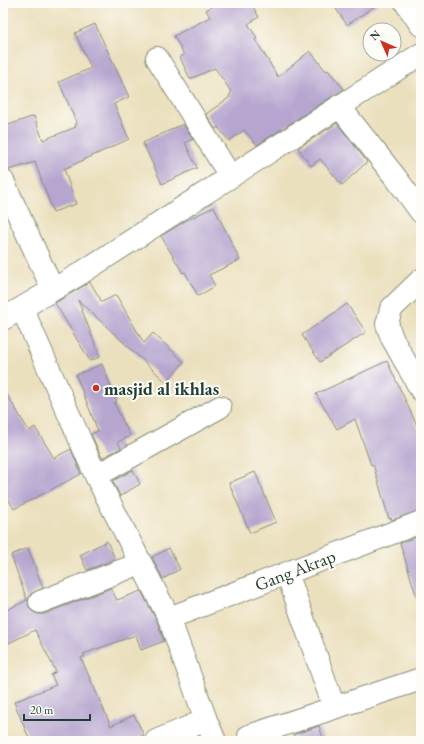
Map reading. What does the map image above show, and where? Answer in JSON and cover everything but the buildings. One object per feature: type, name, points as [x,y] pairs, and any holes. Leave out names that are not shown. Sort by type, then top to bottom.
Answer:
[{"type":"street","points":[[406,3],[421,26]]},
{"type":"street","points":[[3,319],[78,275],[421,54]]},
{"type":"street","points":[[158,58],[230,176]]},
{"type":"street","points":[[339,106],[421,212]]},
{"type":"street","points":[[3,181],[53,290]]},
{"type":"street","points":[[421,280],[391,309],[387,324],[392,338],[421,390]]},
{"type":"street","points":[[22,308],[96,476],[169,618],[214,741]]},
{"type":"street","points":[[96,476],[220,406]]},
{"type":"street","name":"Gang Akrap","points":[[169,618],[421,522]]},
{"type":"street","points":[[40,602],[141,563]]},
{"type":"street","points":[[287,573],[334,707]]},
{"type":"street","points":[[249,736],[421,679]]},
{"type":"street","points":[[156,741],[206,720]]},
{"type":"place","name":"masjid al ikhlas","points":[[96,388]]}]
